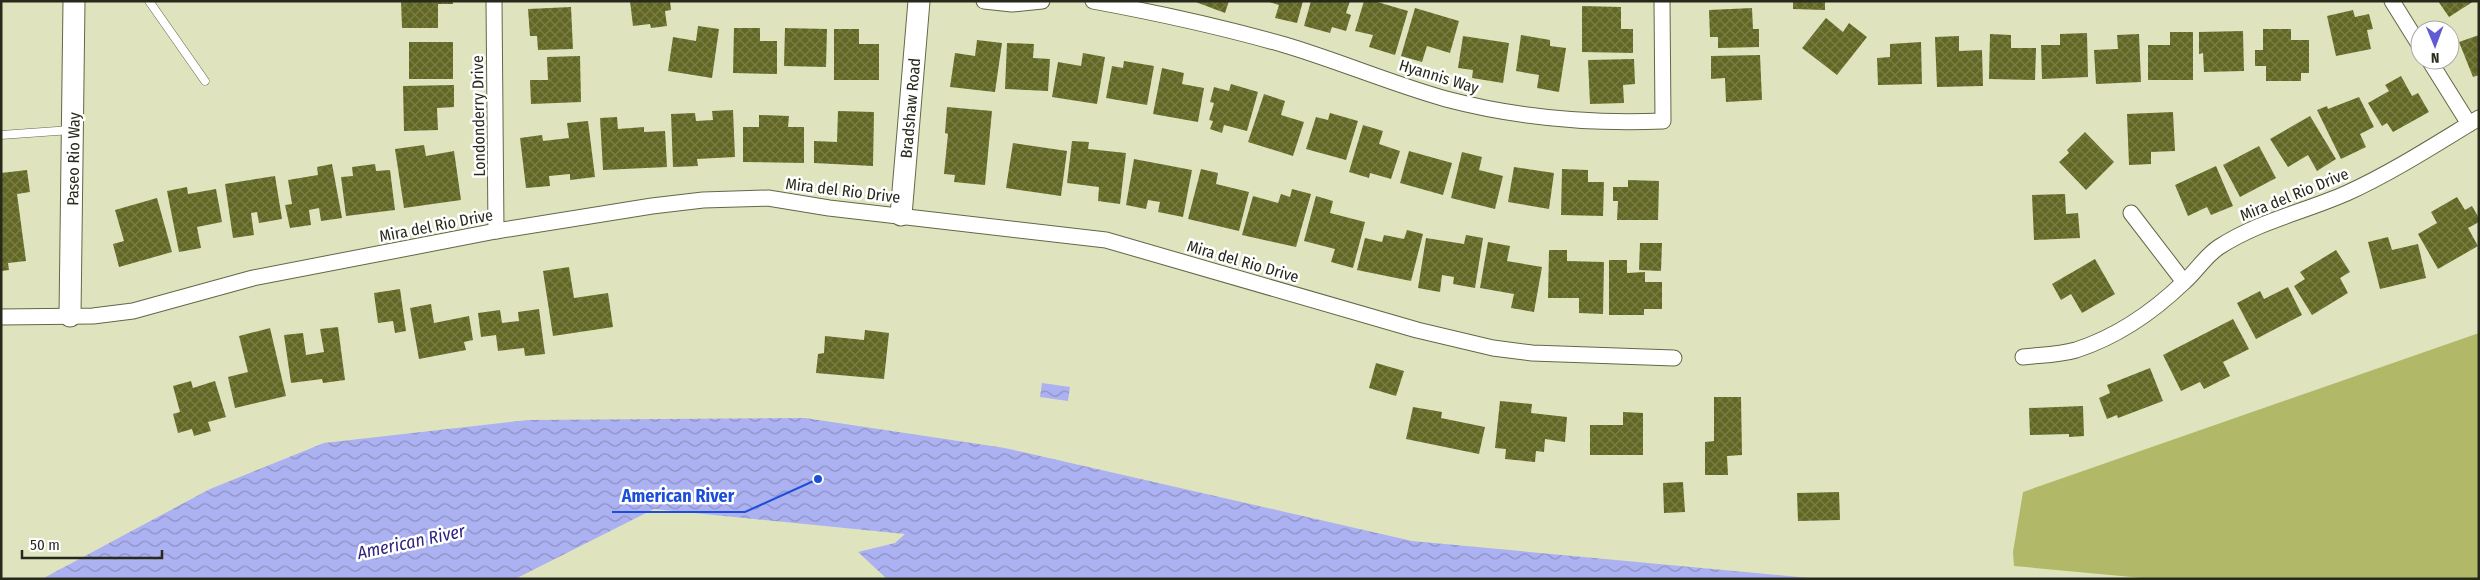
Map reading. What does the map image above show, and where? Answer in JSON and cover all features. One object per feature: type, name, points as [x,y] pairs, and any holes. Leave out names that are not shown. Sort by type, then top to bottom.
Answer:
[{"type":"street","name":"Paseo Rio Way","points":[[70,316],[74,1]]},
{"type":"street","name":"Londonderry Drive","points":[[494,1],[496,231]]},
{"type":"street","name":"Bradshaw Road","points":[[901,215],[919,1]]},
{"type":"street","points":[[984,1],[1012,4],[1042,1]]},
{"type":"street","name":"Hyannis Way","points":[[1093,1],[1135,5],[1286,46],[1444,98],[1486,109],[1545,118],[1614,123],[1664,121],[1662,1]]},
{"type":"street","points":[[2392,1],[2410,30]]},
{"type":"street","points":[[2436,70],[2474,121]]},
{"type":"street","name":"Mira del Rio Drive","points":[[2023,357],[2074,350],[2101,340],[2136,320],[2184,282],[2217,248],[2263,224],[2345,194],[2380,178],[2474,121]]},
{"type":"street","name":"Mira del Rio Drive","points":[[1,318],[70,316],[133,311],[253,278],[496,231],[652,206],[703,200],[768,198],[828,208],[1106,240],[1417,330],[1493,348],[1532,353],[1674,358]]},
{"type":"street","points":[[2131,213],[2184,282]]},
{"type":"lane","points":[[149,1],[206,80]]},
{"type":"lane","points":[[1,136],[73,130]]},
{"type":"green space","points":[[2479,333],[2479,579],[2153,579],[2014,566],[2013,552],[2023,492]]},
{"type":"water","points":[[1042,383],[1070,387],[1068,401],[1040,397]]},
{"type":"water","points":[[805,418],[1005,448],[1412,541],[1820,579],[887,579],[858,552],[895,543],[905,534],[654,509],[515,579],[42,579],[210,489],[324,443],[528,420]]},
{"type":"building","points":[[401,1],[453,1],[453,4],[438,4],[438,28],[402,28]]},
{"type":"building","points":[[630,1],[670,1],[671,10],[665,11],[667,26],[651,28],[650,24],[633,26]]},
{"type":"building","points":[[1193,1],[1229,1],[1225,13]]},
{"type":"building","points":[[1266,1],[1303,1],[1297,23],[1275,18],[1279,5]]},
{"type":"building","points":[[1311,1],[1350,1],[1346,13],[1351,15],[1346,31],[1332,27],[1330,33],[1304,26]]},
{"type":"building","points":[[1364,1],[1374,1],[1408,11],[1395,55],[1369,47],[1373,35],[1355,31]]},
{"type":"building","points":[[1793,1],[1825,1],[1825,10],[1793,9]]},
{"type":"building","points":[[2438,1],[2474,1],[2449,17]]},
{"type":"building","points":[[1582,6],[1621,7],[1621,29],[1633,29],[1633,53],[1582,52]]},
{"type":"building","points":[[571,7],[573,49],[538,50],[537,36],[530,36],[528,9]]},
{"type":"building","points":[[1415,8],[1459,21],[1450,53],[1427,46],[1422,62],[1401,56]]},
{"type":"building","points":[[1752,8],[1753,29],[1759,29],[1759,47],[1718,48],[1718,37],[1710,37],[1709,10]]},
{"type":"building","points":[[2353,10],[2355,17],[2369,14],[2373,29],[2367,30],[2371,49],[2336,56],[2327,16]]},
{"type":"building","points":[[1826,18],[1843,32],[1849,23],[1867,37],[1837,75],[1802,48]]},
{"type":"building","points":[[698,26],[719,29],[712,78],[668,71],[673,37],[696,41]]},
{"type":"building","points":[[734,28],[760,28],[760,41],[777,41],[777,74],[733,73]]},
{"type":"building","points":[[785,28],[827,29],[826,67],[784,66]]},
{"type":"building","points":[[834,29],[859,29],[859,44],[879,44],[879,80],[834,80]]},
{"type":"building","points":[[2263,29],[2291,29],[2291,40],[2309,40],[2309,73],[2301,73],[2301,81],[2266,81],[2266,66],[2255,66],[2255,50],[2263,50]]},
{"type":"building","points":[[2243,31],[2244,71],[2204,72],[2203,53],[2199,54],[2199,32]]},
{"type":"building","points":[[2170,32],[2193,32],[2193,80],[2148,80],[2148,45],[2170,45]]},
{"type":"building","points":[[2087,33],[2088,77],[2042,79],[2041,45],[2060,45],[2060,34]]},
{"type":"building","points":[[1990,34],[2011,35],[2011,48],[2036,48],[2035,80],[1989,79]]},
{"type":"building","points":[[2139,34],[2141,82],[2096,84],[2094,50],[2118,49],[2117,35]]},
{"type":"building","points":[[1521,35],[1550,40],[1550,46],[1566,48],[1559,92],[1537,88],[1539,75],[1516,71]]},
{"type":"building","points":[[2479,35],[2479,75],[2473,77],[2460,42]]},
{"type":"building","points":[[1463,36],[1509,43],[1503,83],[1472,78],[1473,70],[1458,68]]},
{"type":"building","points":[[1959,36],[1959,51],[1982,50],[1983,86],[1937,87],[1935,37]]},
{"type":"building","points":[[977,40],[1002,43],[995,92],[950,87],[955,53],[975,56]]},
{"type":"building","points":[[409,42],[453,42],[453,79],[409,79]]},
{"type":"building","points":[[1921,42],[1922,84],[1878,85],[1877,58],[1890,57],[1890,44]]},
{"type":"building","points":[[1007,43],[1034,44],[1033,58],[1050,59],[1048,91],[1005,89]]},
{"type":"building","points":[[1083,53],[1105,57],[1097,104],[1052,97],[1058,62],[1081,66]]},
{"type":"building","points":[[1760,55],[1762,100],[1726,102],[1725,78],[1711,79],[1711,56]]},
{"type":"building","points":[[580,56],[581,102],[531,104],[530,80],[548,80],[547,57]]},
{"type":"building","points":[[1634,59],[1635,84],[1623,85],[1624,103],[1590,104],[1588,60]]},
{"type":"building","points":[[1124,61],[1154,66],[1147,105],[1106,98],[1112,66],[1123,68]]},
{"type":"building","points":[[1162,68],[1184,73],[1182,84],[1204,88],[1198,122],[1153,114]]},
{"type":"building","points":[[2401,76],[2412,96],[2418,93],[2429,112],[2393,132],[2387,123],[2382,126],[2368,103],[2389,91],[2385,85]]},
{"type":"building","points":[[1231,84],[1258,92],[1247,131],[1224,125],[1222,133],[1210,129],[1213,121],[1209,120],[1214,103],[1210,102],[1214,87],[1229,91]]},
{"type":"building","points":[[454,85],[454,107],[437,108],[438,130],[404,131],[403,86]]},
{"type":"building","points":[[1264,94],[1285,101],[1281,115],[1304,122],[1293,156],[1248,142]]},
{"type":"building","points":[[2359,97],[2374,127],[2360,134],[2366,147],[2341,159],[2317,110],[2327,106],[2328,109]]},
{"type":"building","points":[[947,107],[992,111],[985,185],[954,182],[955,175],[944,174],[948,134],[945,133]]},
{"type":"building","points":[[733,110],[735,157],[697,159],[698,166],[673,167],[671,114],[695,113],[696,121],[713,120],[712,111]]},
{"type":"building","points":[[838,111],[874,112],[873,166],[814,163],[814,141],[837,142]]},
{"type":"building","points":[[2173,112],[2175,151],[2151,152],[2151,164],[2129,165],[2127,114]]},
{"type":"building","points":[[1330,113],[1358,121],[1346,160],[1306,149],[1316,117],[1328,120]]},
{"type":"building","points":[[759,115],[789,116],[788,127],[804,127],[804,163],[743,162],[743,127],[759,127]]},
{"type":"building","points":[[2310,116],[2336,159],[2317,171],[2308,155],[2288,167],[2270,139]]},
{"type":"building","points":[[617,117],[618,129],[644,127],[644,132],[665,131],[667,167],[603,170],[600,118]]},
{"type":"building","points":[[588,121],[595,177],[570,180],[570,174],[549,176],[550,186],[526,188],[520,138],[542,135],[543,141],[569,138],[567,123]]},
{"type":"building","points":[[1363,125],[1383,131],[1379,144],[1400,151],[1391,179],[1370,173],[1369,178],[1349,172]]},
{"type":"building","points":[[2085,132],[2114,162],[2086,190],[2059,162],[2069,153],[2067,150]]},
{"type":"building","points":[[1072,141],[1089,142],[1088,149],[1126,153],[1120,204],[1098,201],[1099,187],[1067,183]]},
{"type":"building","points":[[1013,143],[1067,151],[1061,196],[1006,188]]},
{"type":"building","points":[[424,145],[426,156],[454,151],[461,200],[404,208],[395,149]]},
{"type":"building","points":[[2259,146],[2276,178],[2240,197],[2223,165]]},
{"type":"building","points":[[1409,151],[1452,163],[1443,195],[1400,183]]},
{"type":"building","points":[[1462,152],[1482,157],[1479,170],[1503,176],[1495,209],[1451,198]]},
{"type":"building","points":[[1134,159],[1192,170],[1183,217],[1158,212],[1160,202],[1148,200],[1146,209],[1126,205]]},
{"type":"building","points":[[332,164],[342,218],[321,221],[319,208],[309,210],[311,225],[290,228],[285,205],[292,204],[288,180],[318,175],[317,167]]},
{"type":"building","points":[[375,164],[376,171],[390,170],[395,210],[346,216],[341,177],[353,176],[352,167]]},
{"type":"building","points":[[2216,166],[2233,206],[2211,215],[2207,207],[2188,216],[2175,185]]},
{"type":"building","points":[[1514,167],[1554,173],[1549,209],[1508,202]]},
{"type":"building","points":[[1201,169],[1218,173],[1216,184],[1249,192],[1239,231],[1188,219]]},
{"type":"building","points":[[1562,169],[1588,170],[1588,182],[1604,182],[1603,216],[1561,215]]},
{"type":"building","points":[[27,170],[30,192],[17,194],[26,261],[8,263],[9,270],[1,271],[1,173]]},
{"type":"building","points":[[275,176],[282,219],[259,223],[257,212],[251,213],[254,235],[233,238],[225,184]]},
{"type":"building","points":[[1628,180],[1659,181],[1658,220],[1617,220],[1618,201],[1613,201],[1613,187],[1628,187]]},
{"type":"building","points":[[187,187],[188,194],[216,189],[222,222],[197,227],[201,248],[179,252],[167,191]]},
{"type":"building","points":[[1292,189],[1311,194],[1296,247],[1242,235],[1253,196],[1278,203],[1281,194],[1290,197]]},
{"type":"building","points":[[2065,194],[2066,214],[2078,213],[2080,238],[2034,240],[2032,195]]},
{"type":"building","points":[[1316,196],[1333,201],[1330,213],[1365,222],[1353,268],[1331,262],[1335,249],[1304,241]]},
{"type":"building","points":[[2457,197],[2465,210],[2472,206],[2479,218],[2479,222],[2468,228],[2478,246],[2438,269],[2418,234],[2437,223],[2431,212]]},
{"type":"building","points":[[157,198],[172,252],[119,267],[113,244],[124,241],[115,210]]},
{"type":"building","points":[[1407,230],[1423,234],[1411,281],[1357,270],[1365,238],[1382,242],[1384,235],[1404,239]]},
{"type":"building","points":[[1466,235],[1483,238],[1475,288],[1453,284],[1454,277],[1442,275],[1440,292],[1418,288],[1426,238],[1464,244]]},
{"type":"building","points":[[2388,237],[2392,250],[2418,244],[2426,278],[2380,289],[2368,242]]},
{"type":"building","points":[[1488,242],[1510,246],[1507,261],[1542,267],[1534,312],[1511,308],[1514,294],[1480,288]]},
{"type":"building","points":[[1640,243],[1662,243],[1661,271],[1639,270]]},
{"type":"building","points":[[1549,250],[1567,250],[1567,261],[1604,262],[1603,314],[1579,313],[1579,298],[1548,298]]},
{"type":"building","points":[[2336,250],[2350,272],[2340,278],[2348,293],[2312,315],[2294,286],[2305,279],[2300,272]]},
{"type":"building","points":[[2095,259],[2115,294],[2082,313],[2071,294],[2061,300],[2052,284]]},
{"type":"building","points":[[1609,260],[1627,260],[1627,273],[1645,272],[1645,282],[1662,282],[1662,309],[1644,309],[1644,315],[1609,315]]},
{"type":"building","points":[[569,267],[574,298],[608,293],[613,327],[553,336],[543,271]]},
{"type":"building","points":[[2288,287],[2302,315],[2256,339],[2237,303],[2260,291],[2264,299]]},
{"type":"building","points":[[400,289],[406,331],[395,333],[393,321],[378,323],[374,293]]},
{"type":"building","points":[[431,304],[434,323],[469,316],[473,340],[464,342],[466,350],[419,359],[410,308]]},
{"type":"building","points":[[539,309],[545,354],[525,356],[524,348],[498,351],[496,335],[481,337],[478,313],[500,310],[502,323],[519,321],[518,312]]},
{"type":"building","points":[[2233,319],[2249,349],[2223,362],[2230,376],[2204,389],[2200,382],[2181,391],[2163,355]]},
{"type":"building","points":[[338,327],[345,380],[323,383],[322,379],[291,383],[284,335],[303,333],[306,355],[324,352],[320,329]]},
{"type":"building","points":[[270,328],[286,396],[235,408],[228,377],[248,372],[239,336]]},
{"type":"building","points":[[865,330],[889,333],[884,379],[816,373],[818,354],[824,353],[825,336],[864,340]]},
{"type":"building","points":[[1376,363],[1404,371],[1396,396],[1369,388]]},
{"type":"building","points":[[2150,368],[2163,401],[2118,418],[2117,415],[2107,419],[2099,398],[2110,393],[2107,385]]},
{"type":"building","points":[[191,381],[193,388],[215,381],[226,417],[208,422],[211,431],[194,436],[192,429],[178,433],[173,414],[180,412],[173,386]]},
{"type":"building","points":[[1714,397],[1741,397],[1742,455],[1727,456],[1728,475],[1705,475],[1705,442],[1714,441]]},
{"type":"building","points":[[1500,401],[1532,404],[1531,413],[1567,417],[1565,442],[1545,439],[1544,452],[1536,451],[1535,462],[1505,459],[1506,449],[1495,448]]},
{"type":"building","points":[[2083,406],[2084,436],[2069,437],[2069,434],[2030,435],[2029,408]]},
{"type":"building","points":[[1413,407],[1442,412],[1441,418],[1485,427],[1479,454],[1406,439]]},
{"type":"building","points":[[1623,412],[1643,413],[1643,455],[1590,455],[1590,425],[1623,425]]},
{"type":"building","points":[[1683,482],[1685,512],[1664,513],[1663,483]]},
{"type":"building","points":[[1839,492],[1840,520],[1798,521],[1797,493]]},
{"type":"place","name":"American River","points":[[818,479]]}]
